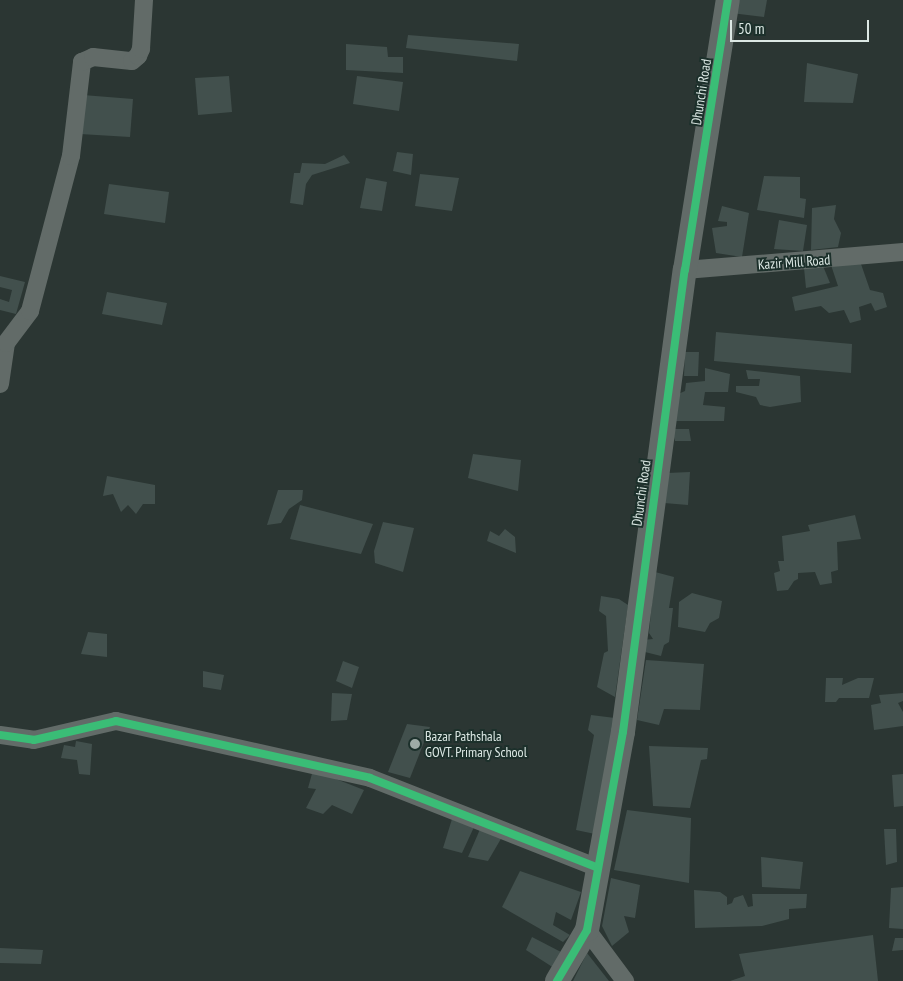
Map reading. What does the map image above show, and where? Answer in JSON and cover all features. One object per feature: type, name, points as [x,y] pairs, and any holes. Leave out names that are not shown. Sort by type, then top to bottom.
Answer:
[{"type":"street","points":[[0,384],[6,343],[30,311],[72,156],[82,62],[92,57],[132,61],[138,56],[142,49],[144,0]]},
{"type":"street","name":"Dhunchi Road","points":[[557,981],[587,930],[622,732],[685,270],[728,0]]},
{"type":"street","name":"Kazir Mill Road","points":[[685,270],[903,252]]},
{"type":"street","points":[[0,735],[34,740],[116,720],[370,778],[598,868]]},
{"type":"street","points":[[587,930],[625,981]]},
{"type":"building","points":[[734,0],[767,0],[764,17],[731,13]]},
{"type":"building","points":[[408,35],[519,44],[517,61],[406,48]]},
{"type":"building","points":[[346,44],[387,47],[388,57],[403,57],[403,73],[346,70]]},
{"type":"building","points":[[807,63],[858,74],[853,103],[804,102]]},
{"type":"building","points":[[229,76],[232,112],[198,115],[195,78]]},
{"type":"building","points":[[357,76],[403,82],[399,111],[353,104]]},
{"type":"building","points":[[83,95],[133,99],[130,137],[80,134]]},
{"type":"building","points":[[397,152],[413,154],[411,175],[393,171]]},
{"type":"building","points":[[344,155],[350,163],[312,175],[306,184],[303,205],[290,203],[294,173],[300,173],[302,163],[325,164]]},
{"type":"building","points":[[420,174],[459,178],[452,211],[415,206]]},
{"type":"building","points":[[764,176],[800,177],[800,198],[806,199],[804,218],[757,210]]},
{"type":"building","points":[[366,178],[387,182],[382,211],[360,208]]},
{"type":"building","points":[[109,184],[169,192],[165,223],[104,214]]},
{"type":"building","points":[[836,205],[834,219],[841,233],[838,247],[811,250],[812,208]]},
{"type":"building","points":[[722,206],[749,213],[742,257],[716,253],[712,228],[727,226],[727,222],[718,221]]},
{"type":"building","points":[[779,220],[807,225],[803,251],[774,249]]},
{"type":"building","points":[[861,264],[870,290],[883,293],[887,307],[875,311],[871,303],[859,307],[861,320],[850,323],[844,310],[829,313],[821,306],[795,311],[792,297],[838,286],[831,265]]},
{"type":"building","points":[[823,266],[830,283],[806,288],[804,268]]},
{"type":"building","points":[[0,276],[25,282],[16,314],[0,310],[0,299],[9,302],[12,290],[0,287]]},
{"type":"building","points":[[107,292],[167,303],[162,325],[102,314]]},
{"type":"building","points":[[716,332],[852,344],[851,373],[714,361]]},
{"type":"building","points":[[685,352],[699,352],[698,376],[684,376]]},
{"type":"building","points":[[705,368],[730,374],[728,392],[705,392],[703,405],[725,407],[724,421],[674,421],[676,395],[685,391],[686,383],[705,381]]},
{"type":"building","points":[[746,370],[800,376],[801,402],[770,407],[760,405],[756,397],[736,392],[736,386],[759,386],[760,379],[748,379]]},
{"type":"building","points":[[672,429],[689,429],[691,441],[675,441]]},
{"type":"building","points":[[473,454],[521,460],[518,491],[468,478]]},
{"type":"building","points":[[690,472],[688,505],[664,503],[667,473]]},
{"type":"building","points":[[107,476],[155,485],[155,504],[143,504],[136,514],[128,505],[121,512],[113,494],[103,496]]},
{"type":"building","points":[[278,490],[303,490],[302,500],[289,509],[281,523],[267,525]]},
{"type":"building","points":[[300,505],[373,524],[361,554],[290,539]]},
{"type":"building","points":[[855,515],[861,539],[837,542],[838,570],[831,572],[832,583],[820,585],[815,572],[798,573],[798,579],[794,581],[788,590],[777,591],[774,573],[780,571],[778,561],[784,561],[782,536],[810,531],[808,525]]},
{"type":"building","points":[[383,522],[414,528],[403,572],[375,563],[374,551]]},
{"type":"building","points":[[505,529],[515,537],[516,553],[487,541],[490,531],[499,536]]},
{"type":"building","points":[[655,572],[674,577],[669,608],[673,608],[669,642],[664,645],[661,656],[645,652],[643,640],[653,639],[649,633]]},
{"type":"building","points":[[692,593],[722,601],[719,618],[710,623],[705,632],[678,627],[679,602]]},
{"type":"building","points":[[601,596],[619,599],[628,605],[615,697],[597,687],[604,653],[608,651],[606,616],[599,611]]},
{"type":"building","points":[[88,632],[107,634],[107,657],[81,654]]},
{"type":"building","points":[[646,660],[704,664],[700,710],[664,709],[659,725],[637,720]]},
{"type":"building","points":[[343,661],[359,667],[352,688],[336,681]]},
{"type":"building","points":[[203,671],[224,675],[221,690],[203,687]]},
{"type":"building","points":[[826,678],[843,678],[842,685],[858,678],[874,678],[869,698],[839,698],[836,702],[825,702]]},
{"type":"building","points":[[332,693],[352,694],[347,720],[331,721]]},
{"type":"building","points":[[903,693],[903,701],[898,703],[903,712],[903,726],[874,730],[871,705],[881,703],[879,695]]},
{"type":"building","points":[[591,715],[615,718],[595,834],[576,830],[594,735],[588,730]]},
{"type":"building","points":[[407,724],[430,727],[410,778],[388,772]]},
{"type":"building","points":[[76,741],[92,744],[90,775],[79,774],[77,760],[61,758],[64,745],[75,747]]},
{"type":"building","points":[[649,746],[708,748],[707,759],[701,760],[690,808],[653,806]]},
{"type":"building","points":[[313,770],[364,790],[352,814],[332,805],[323,814],[306,808],[316,789],[308,788]]},
{"type":"building","points":[[903,774],[903,806],[894,807],[892,775]]},
{"type":"building","points":[[627,810],[691,818],[689,883],[614,870]]},
{"type":"building","points":[[452,819],[474,827],[462,853],[443,848]]},
{"type":"building","points":[[481,827],[502,837],[488,861],[468,857]]},
{"type":"building","points":[[884,829],[896,829],[897,862],[886,865]]},
{"type":"building","points":[[761,857],[803,862],[800,889],[762,887]]},
{"type":"building","points":[[520,871],[581,892],[571,920],[556,912],[553,925],[570,935],[563,942],[502,907]]},
{"type":"building","points":[[611,878],[640,885],[635,918],[624,916],[629,932],[612,946],[602,926]]},
{"type":"building","points":[[903,887],[903,929],[889,928],[891,888]]},
{"type":"building","points":[[694,890],[720,892],[727,897],[727,905],[732,903],[734,898],[743,895],[748,907],[753,906],[752,894],[807,894],[806,908],[789,909],[789,919],[762,926],[695,928]]},
{"type":"building","points":[[873,935],[878,981],[730,981],[745,976],[739,954]]},
{"type":"building","points":[[532,937],[561,952],[554,968],[526,950]]},
{"type":"building","points":[[895,938],[903,938],[903,950],[892,951]]},
{"type":"building","points":[[0,948],[43,950],[41,964],[0,963]]},
{"type":"building","points":[[587,953],[609,981],[573,981]]},
{"type":"cycle path","points":[[557,981],[587,930],[623,732],[685,270],[728,0]]},
{"type":"cycle path","points":[[0,735],[34,740],[116,721],[370,778],[598,868]]},
{"type":"place","name":"Bazar Pathshala GOVT. Primary School","points":[[415,744]]}]
